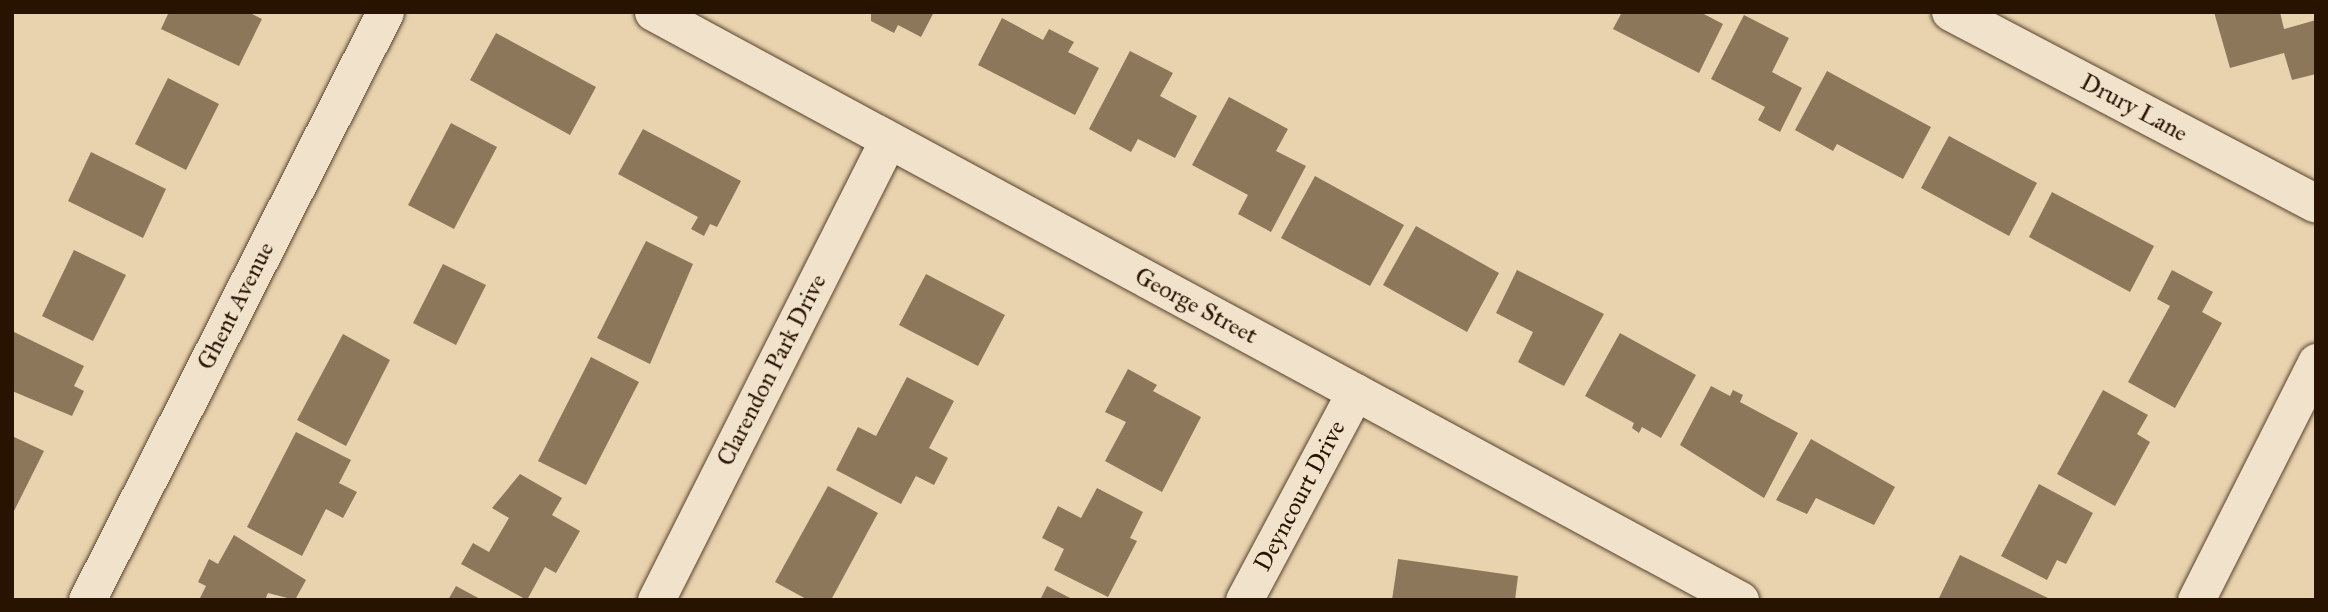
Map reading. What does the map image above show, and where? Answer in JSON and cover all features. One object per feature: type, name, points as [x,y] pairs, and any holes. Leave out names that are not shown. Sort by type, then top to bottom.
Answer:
[{"type":"street","name":"Ghent Avenue","points":[[87,600],[385,12]]},
{"type":"street","name":"George Street","points":[[653,12],[1740,600]]},
{"type":"street","name":"Drury Lane","points":[[1951,12],[2316,204]]},
{"type":"street","name":"Clarendon Park Drive","points":[[656,600],[888,140]]},
{"type":"street","points":[[2196,600],[2316,362]]},
{"type":"street","name":"Deyncourt Drive","points":[[1244,600],[1355,392]]},
{"type":"building","points":[[169,12],[248,12],[262,19],[239,66],[161,29]]},
{"type":"building","points":[[871,12],[934,12],[921,37],[898,25],[894,33],[871,21]]},
{"type":"building","points":[[1622,12],[1700,12],[1723,24],[1699,73],[1613,29]]},
{"type":"building","points":[[2214,12],[2280,12],[2284,29],[2316,20],[2316,74],[2292,80],[2284,53],[2230,68]]},
{"type":"building","points":[[1744,15],[1789,38],[1772,72],[1802,88],[1780,132],[1758,120],[1765,107],[1711,79]]},
{"type":"building","points":[[1002,18],[1043,40],[1049,29],[1074,42],[1068,52],[1099,68],[1075,115],[978,65]]},
{"type":"building","points":[[496,33],[596,87],[570,135],[470,80]]},
{"type":"building","points":[[1130,51],[1173,73],[1160,96],[1197,116],[1175,158],[1138,139],[1131,152],[1089,129]]},
{"type":"building","points":[[1827,71],[1931,127],[1903,179],[1837,144],[1833,151],[1795,130]]},
{"type":"building","points":[[168,78],[219,104],[186,170],[135,144]]},
{"type":"building","points":[[1229,97],[1288,129],[1276,151],[1306,166],[1271,232],[1238,214],[1248,195],[1192,165]]},
{"type":"building","points":[[451,123],[497,147],[454,229],[408,205]]},
{"type":"building","points":[[643,129],[741,181],[717,227],[710,224],[704,236],[691,229],[698,217],[618,174]]},
{"type":"building","points":[[1949,136],[2037,183],[2009,236],[1921,188]]},
{"type":"building","points":[[91,152],[166,189],[143,238],[68,201]]},
{"type":"building","points":[[1315,176],[1404,225],[1370,286],[1281,238]]},
{"type":"building","points":[[2052,192],[2154,246],[2130,292],[2029,237]]},
{"type":"building","points":[[1416,226],[1499,273],[1467,332],[1383,285]]},
{"type":"building","points":[[646,241],[693,264],[650,364],[597,338]]},
{"type":"building","points":[[74,250],[126,275],[93,341],[42,316]]},
{"type":"building","points":[[443,264],[486,285],[456,345],[413,323]]},
{"type":"building","points":[[1517,270],[1604,314],[1564,386],[1518,362],[1533,332],[1496,313]]},
{"type":"building","points":[[2172,270],[2213,292],[2202,312],[2222,323],[2175,408],[2128,382],[2170,306],[2157,299]]},
{"type":"building","points":[[926,274],[1005,315],[978,366],[899,325]]},
{"type":"building","points":[[12,331],[84,366],[74,386],[84,391],[72,416],[12,391]]},
{"type":"building","points":[[1620,333],[1696,375],[1661,438],[1642,427],[1639,433],[1632,428],[1634,423],[1585,396]]},
{"type":"building","points":[[343,334],[390,360],[346,446],[297,420]]},
{"type":"building","points":[[591,357],[639,382],[586,485],[538,461]]},
{"type":"building","points":[[1128,369],[1157,385],[1153,391],[1201,417],[1162,492],[1105,461],[1126,422],[1105,412]]},
{"type":"building","points":[[907,377],[954,401],[929,448],[948,458],[934,485],[916,476],[901,504],[836,470],[858,427],[876,436]]},
{"type":"building","points":[[1711,386],[1730,396],[1733,390],[1743,395],[1740,402],[1798,433],[1764,498],[1680,445]]},
{"type":"building","points":[[2103,390],[2148,415],[2137,434],[2150,442],[2115,506],[2057,474]]},
{"type":"building","points":[[296,432],[351,460],[339,483],[357,492],[343,518],[326,509],[302,556],[247,527]]},
{"type":"building","points":[[12,436],[44,451],[12,515]]},
{"type":"building","points":[[1811,439],[1895,487],[1874,525],[1816,498],[1807,514],[1776,500]]},
{"type":"building","points":[[520,474],[562,498],[552,515],[580,531],[556,573],[545,567],[527,600],[461,564],[473,543],[489,552],[509,518],[492,508]]},
{"type":"building","points":[[2039,484],[2093,513],[2066,564],[2057,560],[2047,580],[2001,556]]},
{"type":"building","points":[[828,486],[878,513],[831,600],[808,600],[775,582]]},
{"type":"building","points":[[1097,488],[1143,512],[1130,538],[1137,541],[1108,597],[1054,570],[1064,549],[1042,538],[1058,506],[1081,518]]},
{"type":"building","points":[[234,535],[306,580],[295,600],[268,593],[265,600],[199,600],[206,586],[198,582],[209,559],[218,564]]},
{"type":"building","points":[[1960,555],[2052,600],[1938,600]]},
{"type":"building","points":[[1398,559],[1518,576],[1515,600],[1392,600]]},
{"type":"building","points":[[456,586],[482,600],[448,600]]},
{"type":"building","points":[[1047,586],[1074,600],[1040,600]]}]
